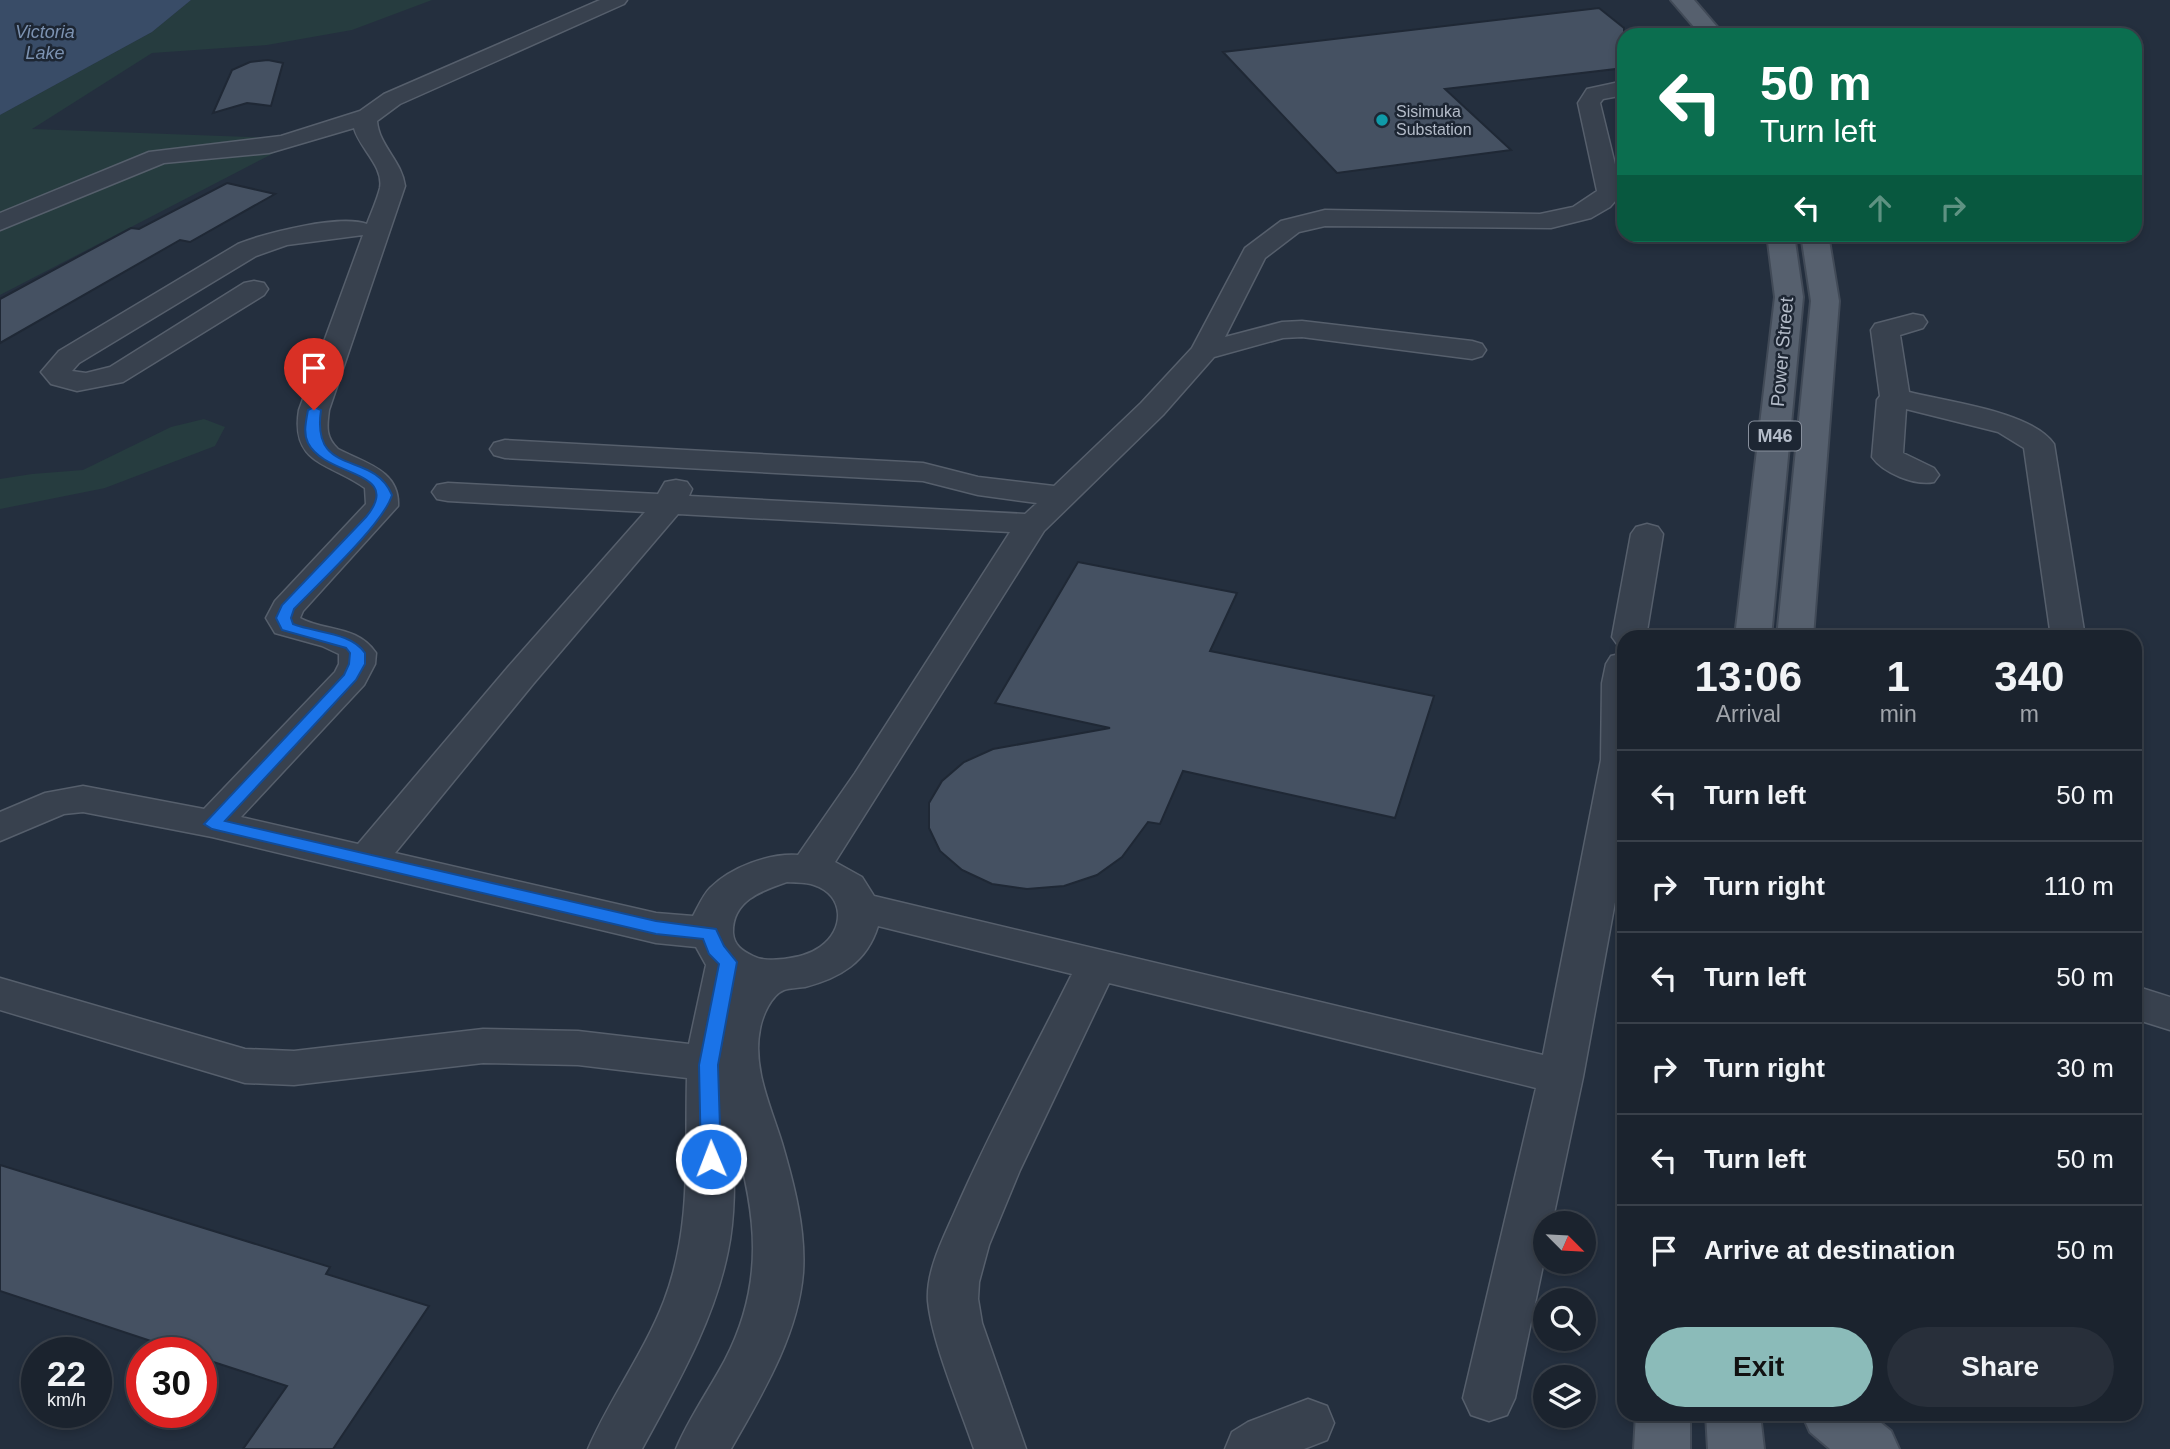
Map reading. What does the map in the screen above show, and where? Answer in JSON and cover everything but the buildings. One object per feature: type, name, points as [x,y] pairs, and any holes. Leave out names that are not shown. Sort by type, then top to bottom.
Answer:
[{"type":"main road","points":[[1672,4],[1682,28]]},
{"type":"main road","points":[[1672,4],[1704,28]]},
{"type":"main road","name":"Power Street","points":[[1754,630],[1789,297],[1781,242]]},
{"type":"main road","name":"Power Street","points":[[1796,630],[1825,301],[1815,242]]},
{"type":"main road","points":[[1766,517],[1807,523]]},
{"type":"main road","points":[[1662,1449],[1663,1421]]},
{"type":"main road","points":[[1734,1421],[1736,1449]]},
{"type":"main road","points":[[1837,1421],[1871,1449]]},
{"type":"street","points":[[0,222],[158,157],[269,146],[368,116],[392,99],[617,0]]},
{"type":"street","points":[[809,869],[868,782],[1011,554],[1033,524],[1152,409],[1204,351],[1254,254],[1290,226],[1325,218],[1528,222],[1556,220],[1591,210],[1610,193],[1589,103],[1595,94],[1617,89]]},
{"type":"street","points":[[212,824],[351,677],[357,664],[358,653],[351,645],[301,632],[287,626],[283,618],[287,608],[382,506],[386,495],[381,484],[368,475],[338,463],[323,453],[314,443],[311,431],[314,410],[393,186],[390,169],[364,129],[368,116]]},
{"type":"street","points":[[254,289],[120,373],[105,379],[70,382],[60,378],[55,372],[69,356],[247,250],[262,243],[293,236],[356,229]]},
{"type":"street","points":[[1895,398],[1885,330],[1913,321]]},
{"type":"street","points":[[1204,351],[1282,330],[1302,329],[1472,350]]},
{"type":"street","points":[[505,449],[923,472],[978,485],[1060,496]]},
{"type":"street","points":[[368,859],[521,675],[670,504],[688,459]]},
{"type":"street","points":[[448,492],[1033,524]]},
{"type":"street","points":[[1630,630],[1647,534]]},
{"type":"street","points":[[1489,1398],[1561,1077],[1617,776]]},
{"type":"street","points":[[0,828],[40,808],[83,799],[212,824],[368,859],[656,928],[736,957],[794,975],[818,968],[838,956],[852,941],[860,924],[860,907],[855,894],[843,882],[828,874],[809,869],[785,868],[760,873],[739,884],[722,898],[712,915],[736,957],[751,997],[742,1014],[736,1038],[723,1068],[711,1159],[705,1248],[693,1290],[660,1364],[614,1449]]},
{"type":"street","points":[[860,907],[1561,1077]]},
{"type":"street","points":[[1000,1449],[957,1323],[953,1299],[954,1283],[965,1245],[997,1170],[1097,965]]},
{"type":"street","points":[[0,994],[246,1066],[294,1068],[483,1046],[578,1048],[666,1057],[723,1068]]},
{"type":"street","points":[[2142,1004],[2170,1014]]},
{"type":"street","points":[[702,1449],[740,1383],[775,1300],[779,1248],[764,1160],[723,1068]]},
{"type":"street","points":[[1251,1449],[1267,1439],[1308,1423]]},
{"type":"lane","points":[[1923,475],[1887,457],[1892,400],[1895,398],[2008,425],[2039,444],[2067,630]]},
{"type":"green space","points":[[191,0],[432,0],[352,30],[267,45],[152,53],[32,129],[301,139],[0,295],[0,115],[152,32]]},
{"type":"green space","points":[[204,419],[225,427],[215,446],[105,488],[0,509],[0,479],[83,470],[171,427]]},
{"type":"water","name":"Victoria Lake","points":[[0,0],[191,0],[152,32],[0,115]]},
{"type":"place","name":"Sisimuka Substation","points":[[1382,120]]},
{"type":"route","points":[[314,410],[311,431],[314,443],[338,463],[368,475],[381,484],[386,495],[382,506],[287,608],[283,618],[287,626],[301,632],[351,645],[358,653],[357,664],[351,677],[212,824],[656,928],[710,933],[716,949],[728,962],[709,1065],[711,1159]]}]
